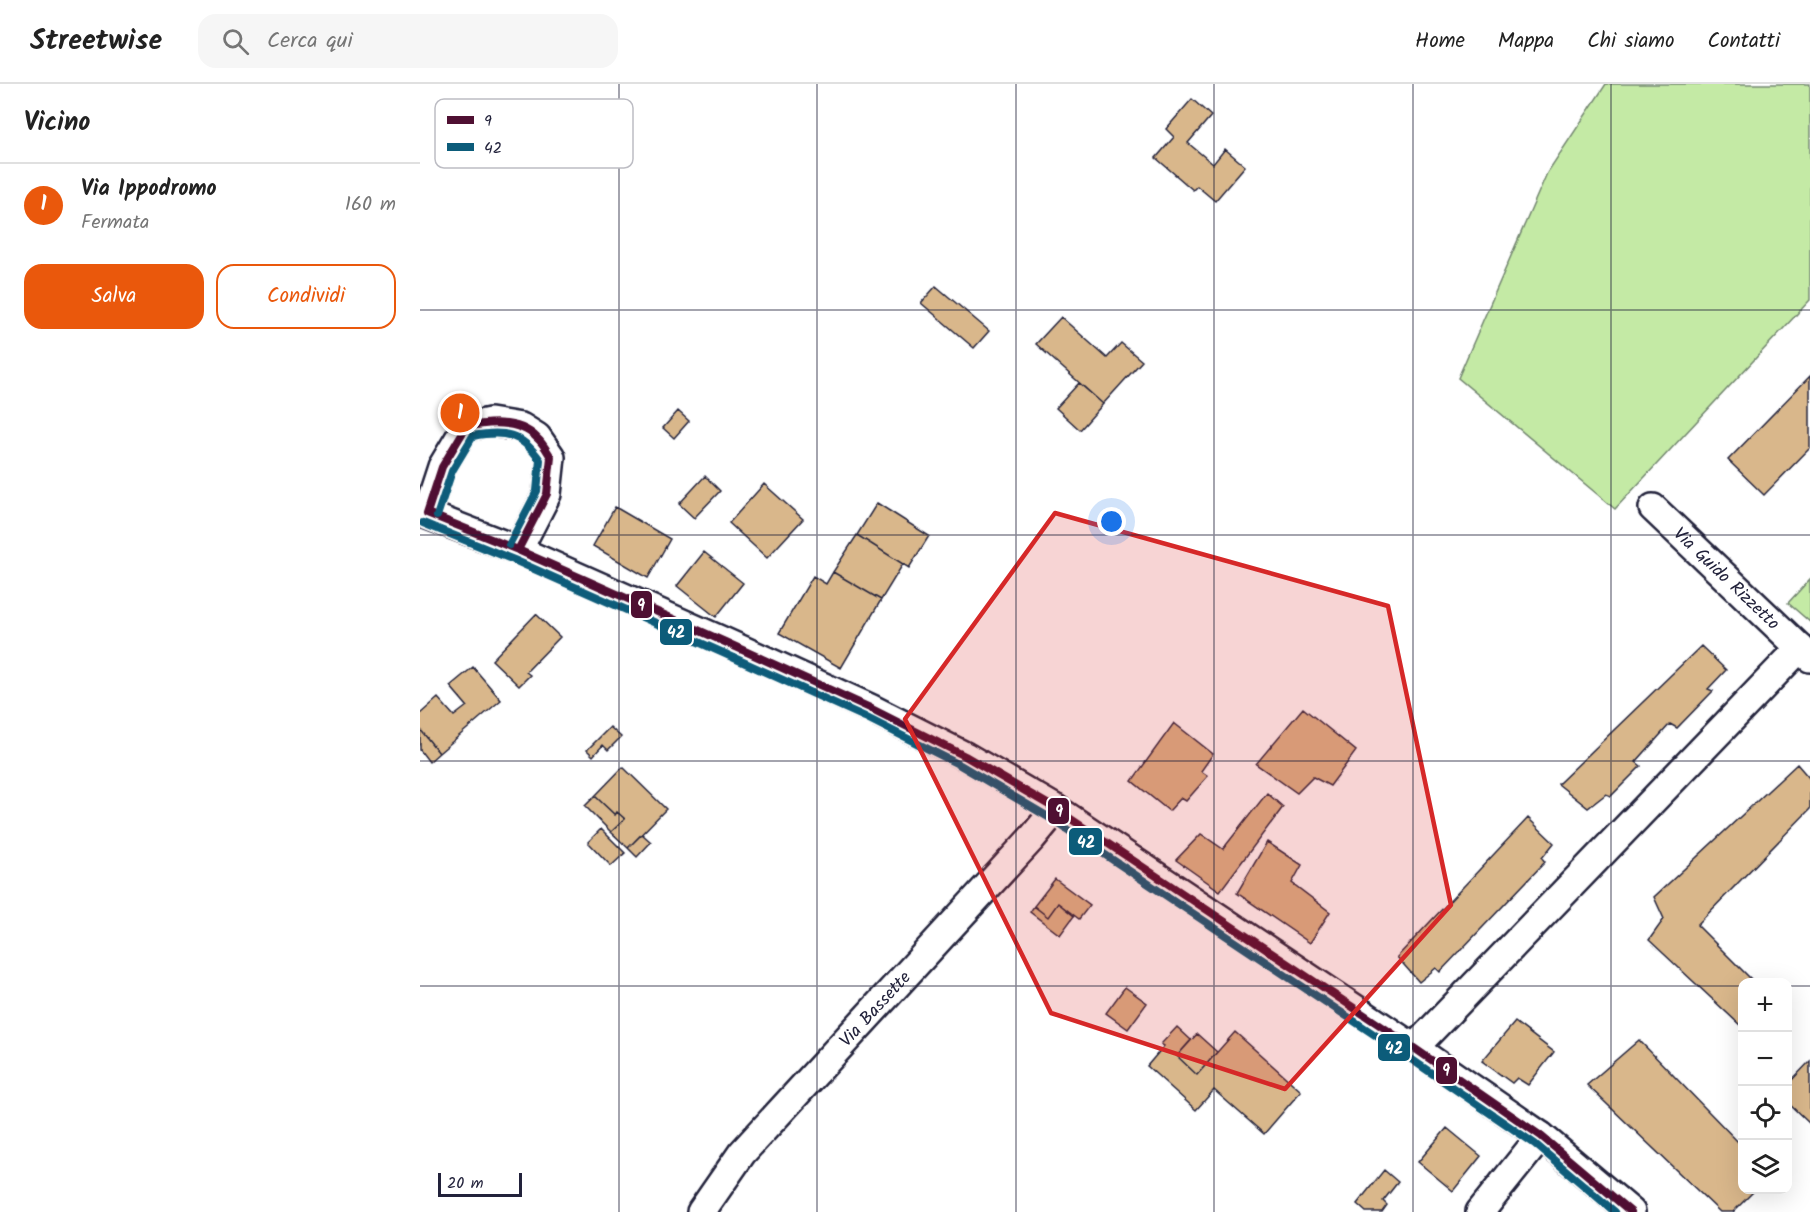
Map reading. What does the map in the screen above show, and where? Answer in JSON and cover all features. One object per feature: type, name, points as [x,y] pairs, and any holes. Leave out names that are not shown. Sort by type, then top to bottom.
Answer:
[{"type":"street","points":[[518,550],[547,494],[551,458],[537,437],[521,427],[490,422],[466,427],[442,467],[424,512],[518,550],[870,708],[965,756],[1056,809],[1414,1048],[1541,1136],[1631,1212]]},
{"type":"street","name":"Via Guido Rizzetto","points":[[1653,508],[1805,653]]},
{"type":"street","points":[[1414,1048],[1805,653]]},
{"type":"street","name":"Via Bassette","points":[[701,1212],[742,1153],[1032,838],[1056,809]]},
{"type":"street","points":[[1480,1212],[1541,1136]]},
{"type":"highlighted area","points":[[1055,513],[1388,606],[1451,905],[1285,1089],[1051,1013],[905,719]]},
{"type":"green space","points":[[1606,84],[1810,84],[1810,300],[1615,509],[1458,378],[1547,173]]},
{"type":"green space","points":[[1810,579],[1810,622],[1788,603]]},
{"type":"building","points":[[1192,99],[1211,116],[1188,143],[1213,164],[1225,149],[1245,166],[1215,201],[1197,186],[1193,190],[1156,158],[1174,137],[1166,129]]},
{"type":"building","points":[[936,286],[989,331],[974,348],[921,303]]},
{"type":"building","points":[[1061,317],[1107,358],[1121,343],[1142,361],[1103,404],[1036,344]]},
{"type":"building","points":[[1810,376],[1810,448],[1764,495],[1728,460]]},
{"type":"building","points":[[1079,383],[1103,404],[1080,430],[1056,408]]},
{"type":"building","points":[[678,411],[689,421],[674,438],[663,428]]},
{"type":"building","points":[[705,476],[720,491],[694,518],[679,504]]},
{"type":"building","points":[[764,484],[803,519],[767,558],[729,523]]},
{"type":"building","points":[[877,503],[929,536],[909,568],[857,535]]},
{"type":"building","points":[[615,507],[670,539],[648,578],[593,546]]},
{"type":"building","points":[[857,535],[903,564],[881,600],[833,572]]},
{"type":"building","points":[[704,552],[743,583],[716,617],[677,586]]},
{"type":"building","points":[[833,572],[881,600],[841,668],[779,633],[813,576],[826,584]]},
{"type":"building","points":[[536,614],[560,637],[526,672],[530,675],[519,686],[492,660]]},
{"type":"building","points":[[1701,646],[1726,670],[1708,689],[1713,691],[1677,728],[1670,724],[1636,762],[1641,766],[1611,796],[1606,794],[1588,808],[1558,784]]},
{"type":"building","points":[[473,667],[501,700],[439,753],[420,729],[420,714],[438,698],[454,716],[467,706],[450,686]]},
{"type":"building","points":[[1303,708],[1356,751],[1330,786],[1313,777],[1297,793],[1256,764]]},
{"type":"building","points":[[1174,723],[1213,754],[1201,771],[1208,776],[1186,801],[1181,798],[1169,811],[1132,781]]},
{"type":"building","points":[[610,727],[621,737],[608,750],[603,745],[593,756],[587,750]]},
{"type":"building","points":[[420,729],[439,753],[429,762],[420,750]]},
{"type":"building","points":[[1797,764],[1810,779],[1810,809],[1697,925],[1750,978],[1738,978],[1738,1023],[1649,940],[1664,919],[1654,897]]},
{"type":"building","points":[[623,767],[666,809],[628,848],[611,832],[625,819],[617,812],[615,815],[595,796]]},
{"type":"building","points":[[1267,793],[1283,807],[1220,891],[1176,860],[1201,834],[1223,849]]},
{"type":"building","points":[[595,796],[615,815],[617,812],[625,819],[611,832],[585,806]]},
{"type":"building","points":[[1528,818],[1554,843],[1542,858],[1545,862],[1440,972],[1436,968],[1419,982],[1397,957]]},
{"type":"building","points":[[601,829],[625,853],[611,866],[588,842]]},
{"type":"building","points":[[642,834],[651,842],[637,857],[628,848]]},
{"type":"building","points":[[1267,842],[1302,865],[1292,883],[1330,912],[1310,943],[1237,893]]},
{"type":"building","points":[[1055,879],[1090,905],[1079,919],[1058,903],[1048,917],[1034,906]]},
{"type":"building","points":[[1058,903],[1074,916],[1060,935],[1030,912],[1034,906],[1048,917]]},
{"type":"building","points":[[1125,987],[1147,1003],[1128,1029],[1106,1013]]},
{"type":"building","points":[[1515,1022],[1554,1052],[1528,1085],[1517,1078],[1512,1083],[1482,1061]]},
{"type":"building","points":[[1177,1027],[1191,1040],[1177,1056],[1197,1075],[1235,1032],[1301,1091],[1264,1134],[1214,1090],[1196,1110],[1147,1066],[1164,1046],[1161,1044]]},
{"type":"building","points":[[1197,1034],[1217,1052],[1197,1075],[1177,1056]]},
{"type":"building","points":[[1639,1040],[1738,1142],[1738,1194],[1751,1194],[1733,1212],[1720,1212],[1587,1085]]},
{"type":"building","points":[[1810,1061],[1810,1124],[1792,1107],[1792,1080]]},
{"type":"building","points":[[1447,1128],[1481,1156],[1453,1191],[1418,1162]]},
{"type":"building","points":[[1384,1170],[1398,1182],[1383,1201],[1387,1205],[1382,1212],[1366,1212],[1357,1204]]},
{"type":"transit line","name":"9","points":[[427,513],[442,467],[466,427],[494,423],[522,428],[539,440],[551,457],[547,494],[518,550]]},
{"type":"transit line","name":"42","points":[[437,516],[452,471],[473,436],[494,433],[519,439],[540,460],[537,491],[509,545]]},
{"type":"transit line","name":"9","points":[[427,513],[518,550],[725,642],[870,708],[965,756],[1056,809],[1414,1048],[1541,1136],[1631,1212]]},
{"type":"transit line","name":"42","points":[[423,523],[514,560],[721,652],[865,717],[960,765],[1050,818],[1408,1057],[1535,1144],[1615,1212]]},
{"type":"place","name":"Via Ippodromo","points":[[460,413]]}]
